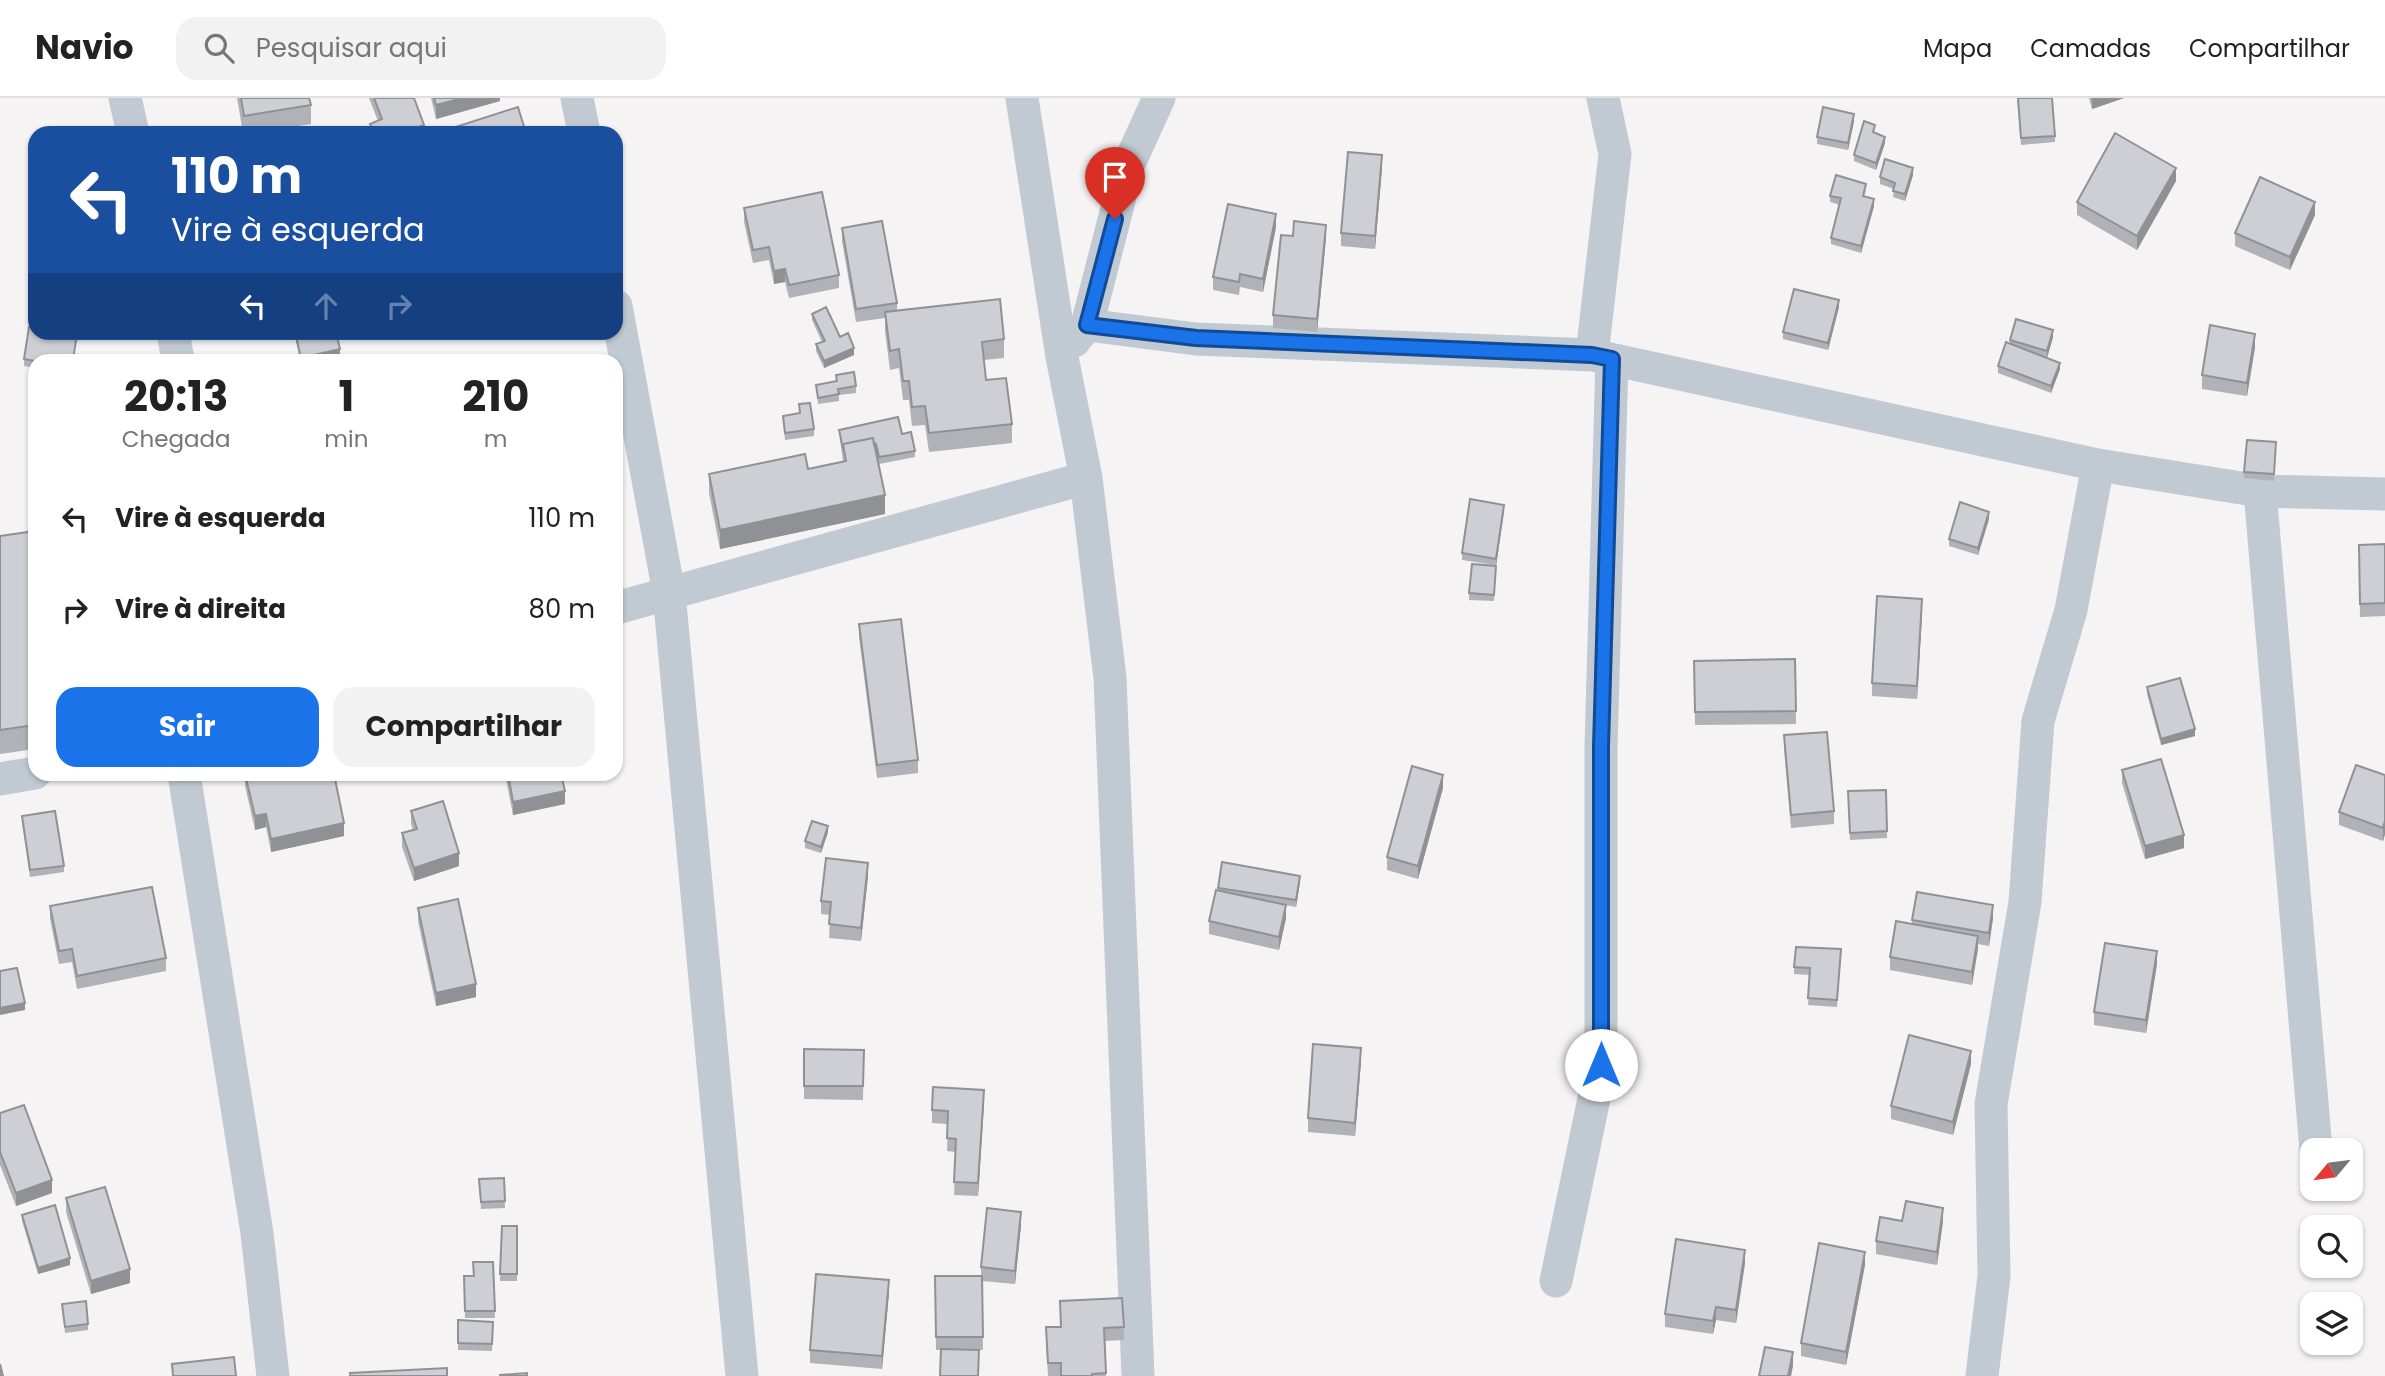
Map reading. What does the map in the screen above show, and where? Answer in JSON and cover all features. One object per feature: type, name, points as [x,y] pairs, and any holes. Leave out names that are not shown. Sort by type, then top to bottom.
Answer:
[{"type":"street","points":[[125,98],[131,126]]},
{"type":"street","points":[[577,98],[583,126]]},
{"type":"street","points":[[1022,98],[1062,357],[1086,478],[1110,678],[1138,1376]]},
{"type":"street","points":[[1062,357],[1087,325],[1128,166],[1159,98]]},
{"type":"street","points":[[1556,1281],[1601,1065],[1602,357],[1615,154],[1603,98]]},
{"type":"street","points":[[1087,325],[1196,338],[1602,357],[2098,465],[2260,491],[2385,494]]},
{"type":"street","points":[[622,340],[669,593],[743,1376]]},
{"type":"street","points":[[1982,1376],[1994,1276],[1991,1104],[2025,902],[2038,720],[2071,611],[2098,465]]},
{"type":"street","points":[[623,606],[1086,478]]},
{"type":"street","points":[[2260,491],[2315,1138]]},
{"type":"street","points":[[0,779],[28,774]]},
{"type":"street","points":[[185,781],[257,1233],[273,1376]]},
{"type":"building","points":[[241,98],[309,98],[311,105],[244,116]]},
{"type":"building","points":[[374,98],[414,98],[424,125],[371,126],[370,124],[382,119]]},
{"type":"building","points":[[434,98],[463,98],[436,105]]},
{"type":"building","points":[[2018,98],[2052,98],[2055,136],[2021,138]]},
{"type":"building","points":[[518,107],[524,126],[459,126]]},
{"type":"building","points":[[1823,107],[1854,114],[1848,143],[1817,137]]},
{"type":"building","points":[[1864,121],[1875,125],[1873,132],[1885,137],[1876,163],[1854,155]]},
{"type":"building","points":[[2115,133],[2176,168],[2137,236],[2077,202]]},
{"type":"building","points":[[1348,152],[1382,155],[1375,236],[1341,233]]},
{"type":"building","points":[[1885,159],[1913,168],[1905,194],[1893,191],[1895,183],[1880,177]]},
{"type":"building","points":[[1836,175],[1866,184],[1863,196],[1874,199],[1861,246],[1831,238],[1841,198],[1830,196]]},
{"type":"building","points":[[2260,177],[2315,202],[2290,257],[2235,233]]},
{"type":"building","points":[[822,192],[839,275],[789,285],[785,269],[774,271],[769,247],[753,250],[744,208]]},
{"type":"building","points":[[1228,204],[1276,214],[1263,279],[1240,274],[1239,282],[1213,277]]},
{"type":"building","points":[[882,221],[897,303],[856,309],[842,228]]},
{"type":"building","points":[[1294,221],[1326,225],[1317,319],[1273,315],[1281,235],[1293,236]]},
{"type":"building","points":[[1794,289],[1839,300],[1828,343],[1783,332]]},
{"type":"building","points":[[1000,299],[1004,339],[982,342],[986,380],[1006,378],[1012,424],[929,433],[925,406],[912,407],[909,381],[903,381],[899,349],[890,351],[885,312]]},
{"type":"building","points":[[826,307],[840,337],[848,333],[854,348],[824,361],[816,344],[825,341],[812,314]]},
{"type":"building","points":[[2016,319],[2053,330],[2047,351],[2010,340]]},
{"type":"building","points":[[2210,325],[2255,334],[2247,383],[2202,375]]},
{"type":"building","points":[[28,333],[28,340],[76,340],[74,354],[28,354],[28,360],[24,359]]},
{"type":"building","points":[[297,340],[338,340],[340,349],[318,354],[300,354]]},
{"type":"building","points":[[2006,342],[2060,363],[2051,386],[1998,366]]},
{"type":"building","points":[[854,372],[856,386],[838,389],[839,394],[818,398],[816,385],[837,381],[836,375]]},
{"type":"building","points":[[810,403],[814,429],[785,433],[783,416],[800,413],[799,404]]},
{"type":"building","points":[[898,417],[902,434],[911,432],[915,451],[879,457],[873,438],[843,444],[843,449],[839,430]]},
{"type":"building","points":[[873,438],[885,495],[720,530],[709,474],[805,454],[808,469],[846,461],[843,444]]},
{"type":"building","points":[[2247,440],[2276,442],[2274,474],[2244,472]]},
{"type":"building","points":[[1470,499],[1504,505],[1496,559],[1462,553]]},
{"type":"building","points":[[1960,502],[1989,512],[1978,548],[1949,539]]},
{"type":"building","points":[[28,532],[28,726],[0,730],[0,536]]},
{"type":"building","points":[[2385,544],[2385,603],[2360,604],[2359,545]]},
{"type":"building","points":[[1472,564],[1496,566],[1494,595],[1469,593]]},
{"type":"building","points":[[1877,596],[1922,599],[1917,686],[1872,683]]},
{"type":"building","points":[[901,619],[918,760],[877,765],[859,624]]},
{"type":"building","points":[[1795,659],[1796,711],[1695,712],[1694,661]]},
{"type":"building","points":[[2180,678],[2195,729],[2161,739],[2147,687]]},
{"type":"building","points":[[1827,732],[1834,811],[1791,815],[1784,735]]},
{"type":"building","points":[[2161,759],[2184,835],[2145,846],[2122,770]]},
{"type":"building","points":[[2356,765],[2385,775],[2383,828],[2339,812]]},
{"type":"building","points":[[1412,766],[1443,775],[1418,866],[1387,857]]},
{"type":"building","points":[[247,781],[335,781],[344,823],[271,839],[266,814],[255,816]]},
{"type":"building","points":[[509,781],[563,781],[565,791],[513,802]]},
{"type":"building","points":[[1886,790],[1887,831],[1850,833],[1848,791]]},
{"type":"building","points":[[443,801],[459,853],[414,868],[402,833],[417,829],[411,811]]},
{"type":"building","points":[[55,811],[64,866],[30,870],[22,816]]},
{"type":"building","points":[[812,821],[828,826],[821,847],[805,841]]},
{"type":"building","points":[[826,858],[868,863],[861,928],[829,924],[831,902],[821,901]]},
{"type":"building","points":[[1222,862],[1300,876],[1296,900],[1218,888]]},
{"type":"building","points":[[152,887],[166,958],[77,976],[72,949],[59,951],[50,906]]},
{"type":"building","points":[[1216,890],[1286,905],[1279,937],[1209,921]]},
{"type":"building","points":[[1917,892],[1993,905],[1989,933],[1912,920]]},
{"type":"building","points":[[458,899],[476,984],[436,993],[418,908]]},
{"type":"building","points":[[1896,921],[1978,936],[1972,972],[1890,957]]},
{"type":"building","points":[[2105,943],[2157,951],[2146,1020],[2094,1012]]},
{"type":"building","points":[[1796,947],[1841,949],[1837,1000],[1808,998],[1810,968],[1794,967]]},
{"type":"building","points":[[17,968],[25,1003],[0,1008],[0,971]]},
{"type":"building","points":[[1909,1035],[1971,1051],[1953,1122],[1891,1106]]},
{"type":"building","points":[[1313,1044],[1361,1048],[1355,1123],[1308,1118]]},
{"type":"building","points":[[804,1049],[864,1050],[863,1086],[804,1086]]},
{"type":"building","points":[[933,1087],[984,1090],[978,1183],[954,1182],[956,1139],[947,1138],[948,1111],[932,1110]]},
{"type":"building","points":[[24,1105],[52,1180],[16,1193],[0,1152],[0,1113]]},
{"type":"building","points":[[504,1178],[505,1201],[481,1202],[479,1179]]},
{"type":"building","points":[[105,1187],[130,1269],[91,1281],[66,1198]]},
{"type":"building","points":[[1906,1201],[1943,1208],[1937,1252],[1876,1241],[1880,1217],[1902,1221]]},
{"type":"building","points":[[55,1205],[70,1258],[38,1268],[22,1215]]},
{"type":"building","points":[[987,1208],[1021,1212],[1015,1271],[981,1267]]},
{"type":"building","points":[[502,1226],[517,1226],[517,1274],[500,1274]]},
{"type":"building","points":[[1676,1239],[1745,1250],[1736,1310],[1716,1307],[1713,1321],[1665,1314]]},
{"type":"building","points":[[1819,1243],[1865,1252],[1846,1352],[1801,1343]]},
{"type":"building","points":[[473,1262],[493,1262],[495,1311],[465,1311],[464,1276],[474,1276]]},
{"type":"building","points":[[816,1274],[889,1280],[882,1356],[810,1350]]},
{"type":"building","points":[[935,1276],[982,1276],[983,1337],[936,1337]]},
{"type":"building","points":[[1122,1298],[1124,1327],[1104,1328],[1106,1373],[1061,1376],[1061,1363],[1048,1363],[1046,1327],[1061,1327],[1060,1301]]},
{"type":"building","points":[[86,1301],[88,1324],[65,1327],[62,1304]]},
{"type":"building","points":[[458,1320],[493,1322],[492,1344],[458,1343]]},
{"type":"building","points":[[1765,1347],[1793,1352],[1788,1376],[1759,1376]]},
{"type":"building","points":[[941,1349],[979,1350],[978,1376],[940,1376]]},
{"type":"building","points":[[234,1357],[236,1376],[173,1376],[172,1364]]},
{"type":"building","points":[[447,1368],[447,1376],[350,1376],[350,1373]]},
{"type":"building","points":[[527,1373],[527,1376],[500,1376],[500,1375]]},
{"type":"route","points":[[1115,219],[1087,325],[1196,338],[1592,355],[1612,359],[1601,747],[1601,1065]]}]
